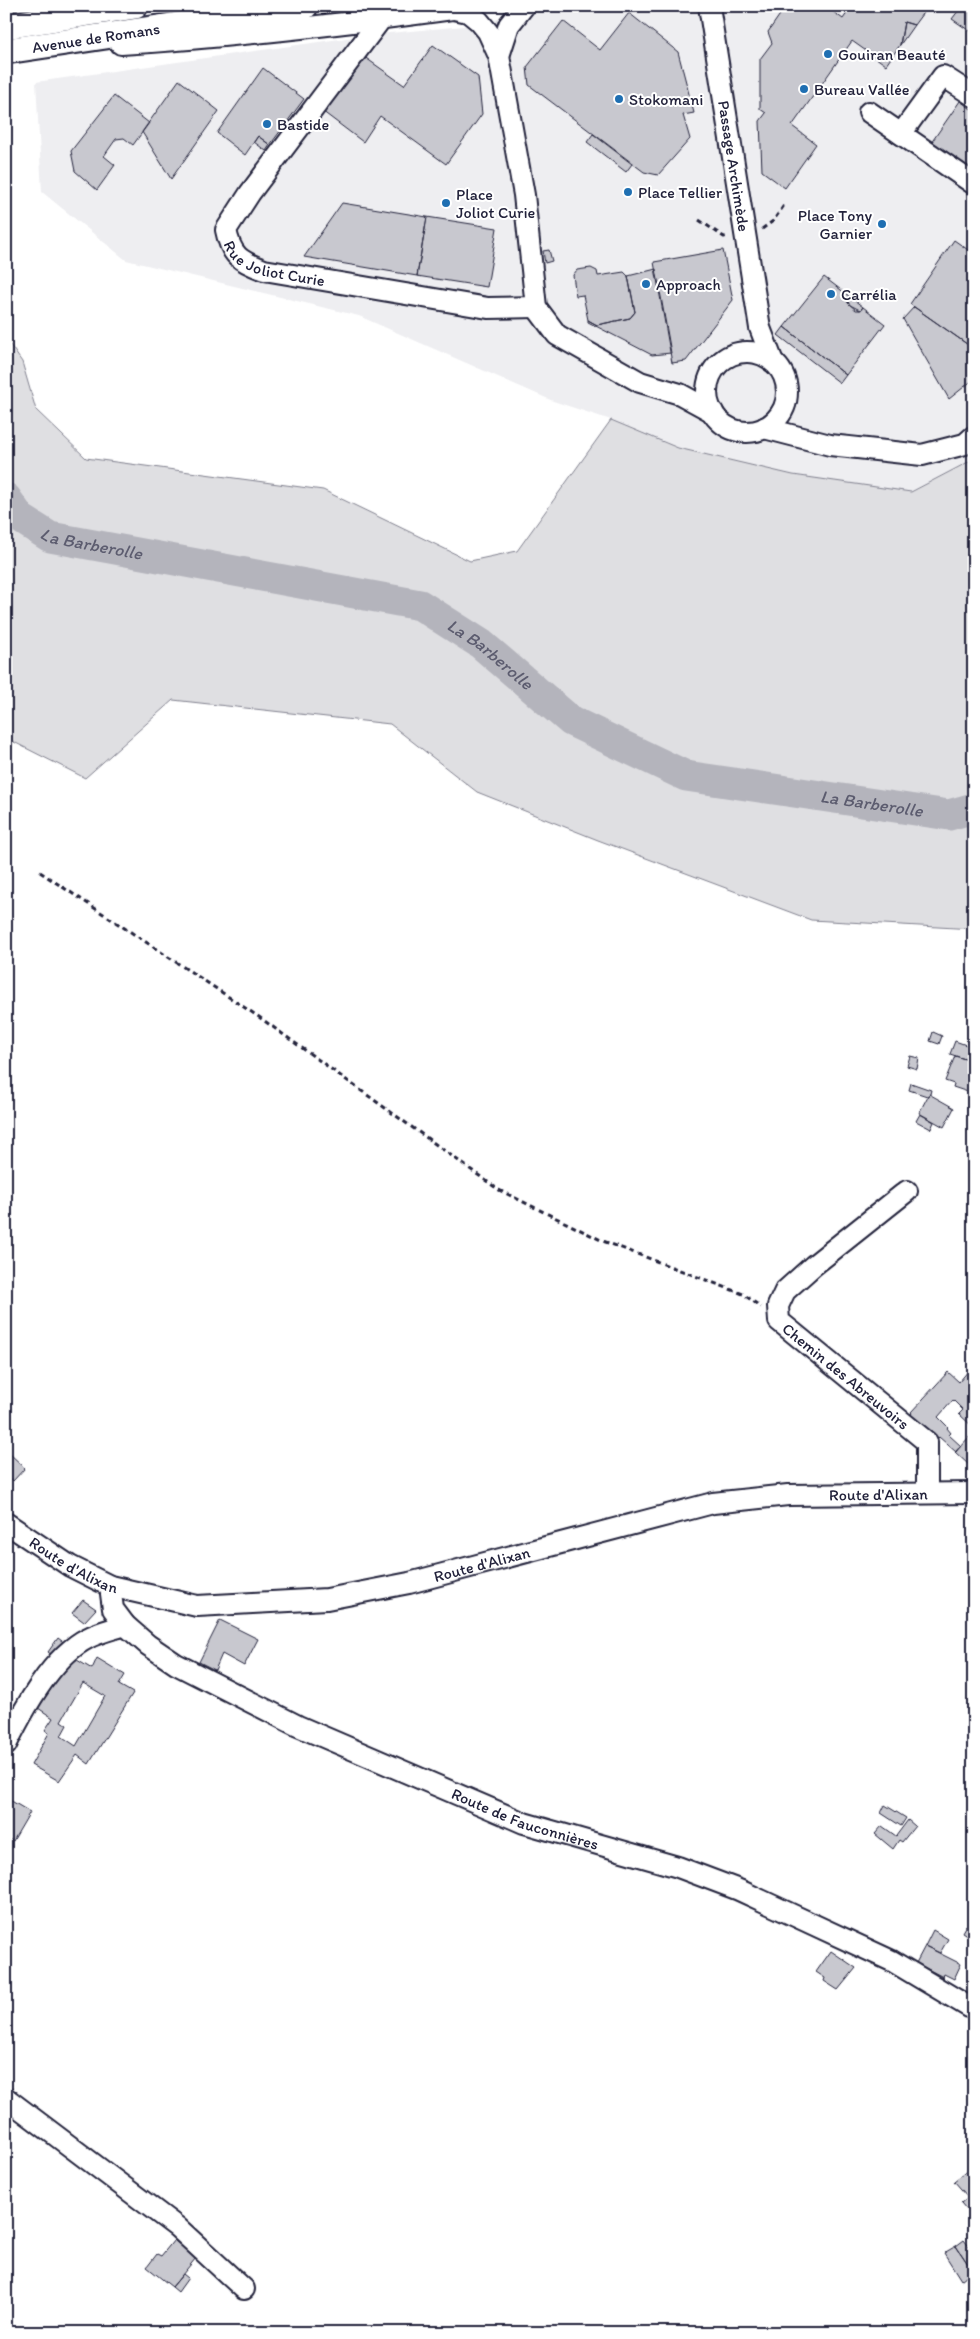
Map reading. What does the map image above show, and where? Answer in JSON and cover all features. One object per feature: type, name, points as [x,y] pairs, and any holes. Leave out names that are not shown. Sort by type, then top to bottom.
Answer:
[{"type":"main road","name":"Avenue de Romans","points":[[6,26],[135,6]]},
{"type":"main road","name":"Avenue de Romans","points":[[6,51],[305,6]]},
{"type":"street","points":[[499,56],[509,26],[524,6]]},
{"type":"street","name":"Passage Archimède","points":[[709,6],[760,328],[773,362]]},
{"type":"street","points":[[6,51],[170,41],[381,19],[463,8],[479,21],[488,32],[499,56],[524,195],[536,307],[557,335],[640,382],[680,394],[712,412],[726,426],[735,430],[745,432],[764,428],[781,414],[787,393],[781,370],[773,362],[755,353],[735,354],[724,359],[715,368],[709,379],[707,396],[712,412]]},
{"type":"street","name":"Rue Joliot Curie","points":[[381,19],[250,193],[226,230],[230,248],[244,263],[264,270],[488,308],[536,307]]},
{"type":"street","points":[[901,134],[943,76],[974,96]]},
{"type":"street","points":[[869,112],[974,184]]},
{"type":"street","points":[[735,354],[760,328]]},
{"type":"street","points":[[680,394],[709,379]]},
{"type":"street","points":[[785,404],[800,439]]},
{"type":"street","points":[[764,428],[800,439],[830,445],[922,455],[965,444],[974,436]]},
{"type":"street","name":"Chemin des Abreuvoirs","points":[[907,1191],[814,1265],[785,1291],[778,1306],[779,1321],[927,1442],[927,1492]]},
{"type":"street","name":"Route d'Alixan","points":[[6,1523],[70,1566],[110,1586],[197,1606],[327,1599],[409,1583],[658,1515],[713,1502],[788,1495],[927,1492],[974,1493]]},
{"type":"street","name":"Route de Fauconnières","points":[[110,1586],[114,1609],[125,1625],[176,1664],[298,1726],[524,1823],[678,1867],[739,1890],[892,1961],[974,2010]]},
{"type":"street","points":[[6,1745],[26,1706],[68,1650],[88,1637],[125,1625]]},
{"type":"street","points":[[6,2098],[176,2228],[244,2289]]},
{"type":"path","points":[[758,232],[772,221],[785,204]]},
{"type":"path","points":[[699,220],[724,237],[729,236]]},
{"type":"path","points":[[40,872],[259,1017],[499,1190],[603,1242],[743,1294],[779,1321]]},
{"type":"shaded area","points":[[550,6],[974,6],[974,459],[911,492],[793,475],[678,448],[611,420],[553,401],[359,316],[126,260],[42,192],[36,82],[368,35],[475,25]]},
{"type":"shaded area","points":[[6,339],[22,362],[36,410],[86,458],[323,490],[470,561],[517,551],[611,420],[678,448],[793,475],[911,492],[974,459],[974,929],[811,920],[598,840],[477,792],[390,724],[173,700],[85,778],[6,738]]},
{"type":"building","points":[[786,6],[825,6],[843,19],[852,6],[928,6],[914,25],[904,22],[900,45],[886,65],[852,41],[792,126],[816,144],[785,188],[762,171],[760,121],[766,113],[760,109],[760,59],[772,43],[768,32]]},
{"type":"building","points":[[962,6],[974,14],[974,34],[952,19]]},
{"type":"building","name":"Stokomani","points":[[629,13],[678,52],[694,113],[683,115],[690,139],[658,175],[644,172],[529,85],[527,67],[563,21],[600,50]]},
{"type":"building","points":[[904,22],[914,25],[900,45]]},
{"type":"building","points":[[433,45],[478,77],[482,114],[446,164],[380,116],[363,142],[322,111],[363,56],[404,85]]},
{"type":"building","points":[[263,68],[304,99],[270,145],[258,136],[245,155],[217,133]]},
{"type":"building","points":[[179,80],[219,111],[171,179],[142,132]]},
{"type":"building","points":[[114,96],[149,123],[133,145],[124,138],[116,139],[104,156],[115,165],[97,190],[75,171],[71,151]]},
{"type":"building","points":[[960,101],[974,111],[974,172],[931,143]]},
{"type":"building","points":[[593,134],[632,164],[626,172],[587,142]]},
{"type":"building","points":[[258,136],[270,145],[266,151],[254,142]]},
{"type":"building","points":[[342,203],[427,217],[417,276],[304,257]]},
{"type":"building","points":[[427,217],[497,228],[487,287],[417,276]]},
{"type":"building","points":[[954,240],[974,254],[974,349],[910,304]]},
{"type":"building","points":[[549,250],[552,261],[545,263],[543,251]]},
{"type":"building","points":[[723,250],[733,300],[686,361],[672,363],[654,262]]},
{"type":"building","points":[[591,268],[597,271],[598,276],[624,272],[628,276],[635,312],[630,318],[597,325],[588,320],[583,295],[576,296],[573,275],[577,270]]},
{"type":"building","points":[[656,269],[671,353],[652,355],[588,322],[588,320],[597,325],[630,318],[635,312],[628,276]]},
{"type":"building","points":[[824,277],[849,296],[847,301],[850,305],[860,310],[863,307],[885,324],[846,375],[784,327]]},
{"type":"building","points":[[849,296],[863,307],[861,310],[856,310],[848,303]]},
{"type":"building","points":[[914,307],[974,349],[974,379],[949,399],[903,319]]},
{"type":"building","points":[[784,327],[846,375],[840,383],[778,335]]},
{"type":"building","points":[[933,1032],[942,1036],[939,1044],[930,1041]]},
{"type":"building","points":[[955,1041],[969,1046],[965,1059],[950,1054]]},
{"type":"building","points":[[969,1046],[974,1048],[974,1087],[971,1093],[953,1087],[954,1084],[945,1081],[955,1056],[965,1059]]},
{"type":"building","points":[[910,1056],[919,1058],[917,1069],[907,1066]]},
{"type":"building","points":[[911,1083],[931,1090],[930,1094],[927,1096],[909,1090]]},
{"type":"building","points":[[929,1094],[954,1108],[944,1127],[919,1113]]},
{"type":"building","points":[[920,1114],[934,1122],[931,1129],[916,1121]]},
{"type":"building","points":[[974,1364],[974,1428],[959,1414],[963,1410],[953,1400],[938,1417],[948,1427],[951,1433],[949,1435],[961,1446],[956,1452],[934,1434],[929,1439],[907,1419],[911,1412],[948,1372],[959,1382]]},
{"type":"building","points":[[974,1432],[974,1459],[969,1465],[955,1452]]},
{"type":"building","points":[[9,1453],[25,1468],[13,1481],[6,1474],[6,1455]]},
{"type":"building","points":[[83,1600],[96,1609],[84,1622],[72,1613]]},
{"type":"building","points":[[220,1620],[258,1639],[244,1666],[222,1654],[215,1670],[199,1662]]},
{"type":"building","points":[[58,1638],[66,1644],[54,1657],[48,1652]]},
{"type":"building","points":[[72,1657],[92,1669],[97,1658],[125,1675],[119,1685],[133,1693],[89,1764],[77,1755],[59,1781],[31,1765],[49,1733],[45,1730],[53,1718],[38,1708]],"holes":[[[83,1683],[105,1696],[76,1746],[61,1736],[67,1725],[61,1721]]]},
{"type":"building","points":[[8,1799],[30,1812],[13,1841],[6,1837]]},
{"type":"building","points":[[885,1805],[906,1818],[901,1826],[881,1813]]},
{"type":"building","points":[[908,1820],[915,1826],[902,1842],[899,1840],[893,1849],[875,1834],[882,1826],[896,1836]]},
{"type":"building","points":[[966,1925],[972,1929],[968,1936],[962,1932]]},
{"type":"building","points":[[933,1930],[948,1939],[940,1953],[925,1946]]},
{"type":"building","points":[[925,1946],[961,1964],[954,1979],[944,1974],[943,1977],[916,1963]]},
{"type":"building","points":[[831,1951],[856,1968],[838,1990],[824,1981],[825,1978],[816,1972]]},
{"type":"building","points":[[974,2165],[974,2202],[966,2209],[961,2203],[968,2197],[954,2181]]},
{"type":"building","points":[[174,2240],[196,2258],[172,2287],[147,2267],[157,2254],[161,2256]]},
{"type":"building","points":[[964,2240],[974,2253],[974,2260],[968,2264],[956,2246]]},
{"type":"building","points":[[956,2246],[968,2264],[974,2260],[974,2269],[961,2280],[944,2253]]},
{"type":"building","points":[[183,2274],[188,2278],[178,2292],[172,2287]]},
{"type":"waterway","name":"La Barberolle","points":[[6,498],[20,518],[50,537],[420,605],[481,644],[571,721],[686,776],[949,815],[974,808]]},
{"type":"place","name":"Gouiran Beauté","points":[[828,54]]},
{"type":"place","name":"Bureau Vallée","points":[[804,89]]},
{"type":"place","name":"Stokomani","points":[[619,99]]},
{"type":"place","name":"Bastide","points":[[267,124]]},
{"type":"place","name":"Place Tellier","points":[[628,192]]},
{"type":"place","name":"Place Joliot Curie","points":[[446,203]]},
{"type":"place","name":"Place Tony Garnier","points":[[882,224]]},
{"type":"place","name":"Approach","points":[[646,284]]},
{"type":"place","name":"Carrélia","points":[[831,294]]}]
